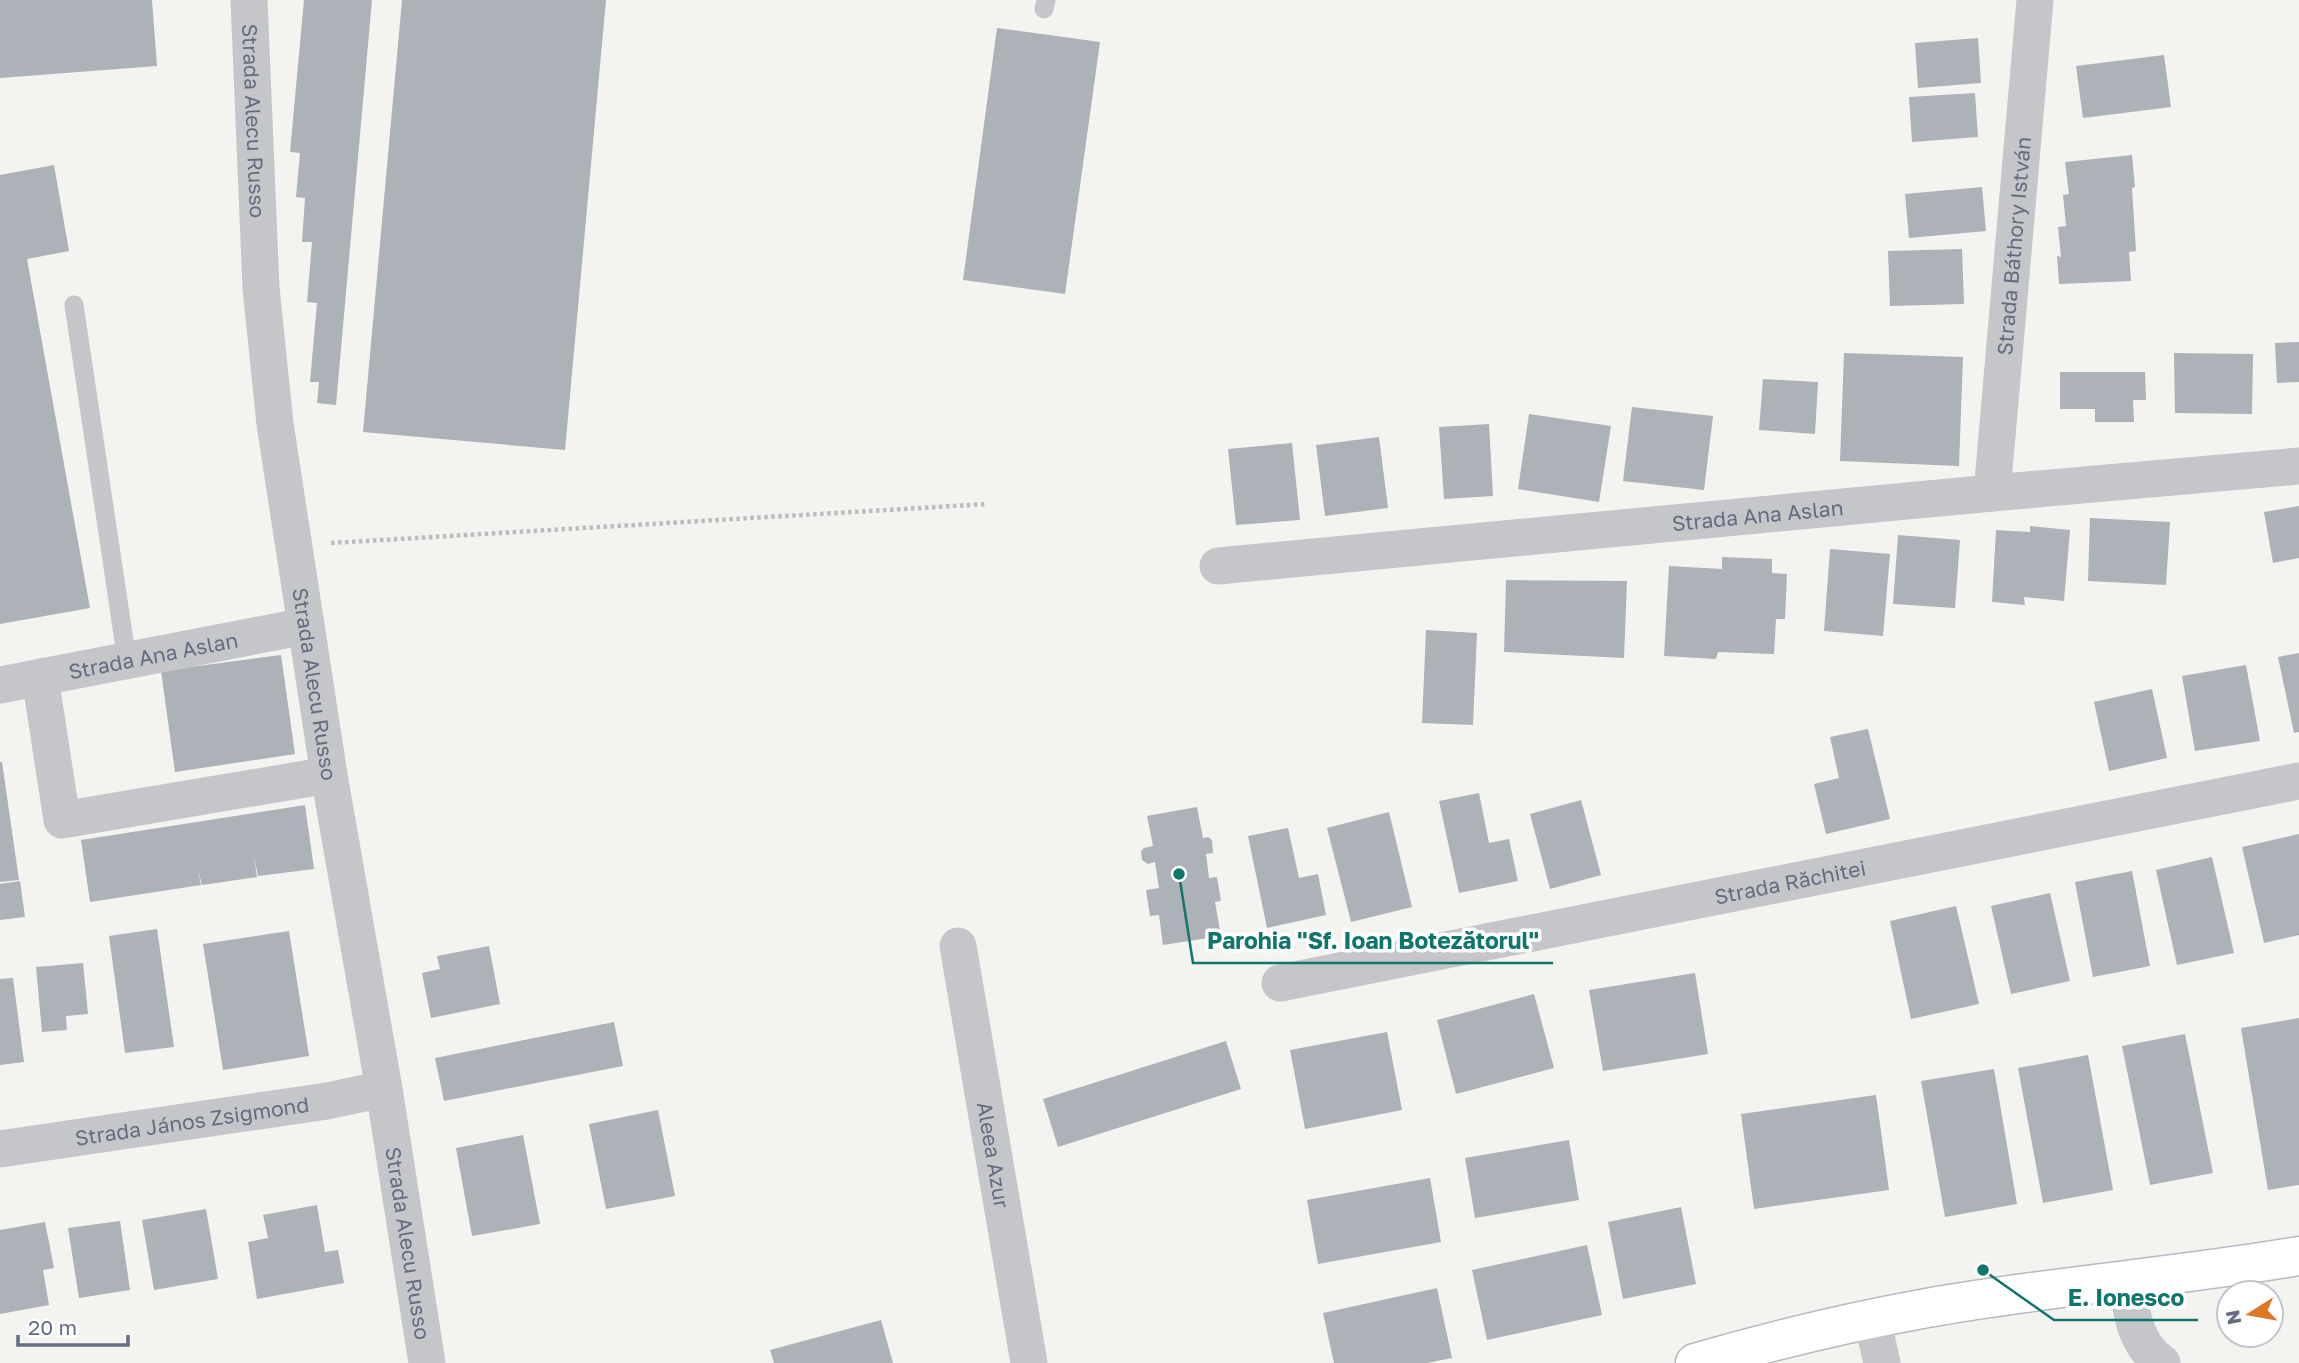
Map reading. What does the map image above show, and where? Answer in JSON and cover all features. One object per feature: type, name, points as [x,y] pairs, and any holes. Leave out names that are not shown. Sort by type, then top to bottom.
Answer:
[{"type":"street","name":"Strada Alecu Russo","points":[[249,0],[261,288],[275,424],[292,545],[384,1089],[427,1363]]},
{"type":"street","name":"Strada Báthory István","points":[[1992,492],[2035,0]]},
{"type":"street","name":"Strada Ana Aslan","points":[[1218,566],[1992,492],[2299,466]]},
{"type":"street","name":"Strada Ana Aslan","points":[[0,685],[306,626]]},
{"type":"street","points":[[40,677],[62,820],[330,775]]},
{"type":"street","name":"Strada Răchitei","points":[[1280,983],[2299,781]]},
{"type":"street","name":"Aleea Azur","points":[[958,946],[1029,1363]]},
{"type":"street","name":"Strada János Zsigmond","points":[[0,1149],[327,1101],[384,1089]]},
{"type":"street","points":[[1695,1363],[1872,1318],[2299,1256]]},
{"type":"street","points":[[2127,1280],[2136,1331],[2146,1349],[2162,1363]]},
{"type":"street","points":[[1872,1318],[1882,1363]]},
{"type":"lane","points":[[74,305],[127,661]]},
{"type":"path","points":[[292,545],[987,504]]},
{"type":"building","points":[[0,0],[152,0],[157,66],[0,78]]},
{"type":"building","points":[[304,0],[372,0],[336,405],[317,403],[319,382],[310,382],[317,303],[307,302],[312,242],[302,242],[305,198],[296,197],[300,153],[290,152]]},
{"type":"building","points":[[402,0],[606,0],[565,450],[363,432]]},
{"type":"building","points":[[997,28],[1100,42],[1065,294],[963,280]]},
{"type":"building","points":[[1978,38],[1981,83],[1918,88],[1915,43]]},
{"type":"building","points":[[2164,55],[2171,107],[2083,118],[2076,66]]},
{"type":"building","points":[[1975,93],[1978,137],[1912,142],[1909,97]]},
{"type":"building","points":[[2132,155],[2136,251],[2129,252],[2131,281],[2059,284],[2057,256],[2061,257],[2058,227],[2066,226],[2063,195],[2069,194],[2065,162]]},
{"type":"building","points":[[54,165],[69,251],[27,259],[90,608],[0,624],[0,175]]},
{"type":"building","points":[[1982,187],[1986,231],[1909,238],[1905,194]]},
{"type":"building","points":[[1962,249],[1964,304],[1890,306],[1888,251]]},
{"type":"building","points":[[2299,342],[2299,382],[2277,383],[2275,343]]},
{"type":"building","points":[[1844,353],[1963,357],[1959,466],[1840,461]]},
{"type":"building","points":[[2174,353],[2253,354],[2252,414],[2175,413]]},
{"type":"building","points":[[2060,372],[2145,372],[2146,400],[2133,400],[2134,422],[2095,422],[2095,409],[2060,409]]},
{"type":"building","points":[[1763,379],[1818,382],[1815,434],[1759,430]]},
{"type":"building","points":[[1632,407],[1713,416],[1704,490],[1623,481]]},
{"type":"building","points":[[1529,414],[1611,426],[1599,502],[1518,489]]},
{"type":"building","points":[[1489,424],[1493,496],[1444,499],[1439,427]]},
{"type":"building","points":[[1379,437],[1388,508],[1325,516],[1316,445]]},
{"type":"building","points":[[1292,443],[1300,520],[1236,525],[1228,449]]},
{"type":"building","points":[[2299,506],[2299,558],[2273,563],[2264,512]]},
{"type":"building","points":[[2090,518],[2170,522],[2166,585],[2088,581]]},
{"type":"building","points":[[2030,526],[2070,530],[2064,601],[2024,597],[2025,605],[1992,602],[1996,530],[2030,532]]},
{"type":"building","points":[[1898,535],[1960,540],[1955,608],[1893,604]]},
{"type":"building","points":[[1830,549],[1890,554],[1883,636],[1824,631]]},
{"type":"building","points":[[1722,557],[1772,559],[1772,573],[1787,574],[1785,619],[1776,619],[1774,654],[1718,652],[1716,659],[1664,656],[1669,566],[1722,569]]},
{"type":"building","points":[[1506,580],[1627,581],[1624,658],[1504,652]]},
{"type":"building","points":[[1426,630],[1477,633],[1473,725],[1422,723]]},
{"type":"building","points":[[2299,653],[2299,732],[2294,733],[2278,657]]},
{"type":"building","points":[[281,655],[295,754],[175,772],[161,671]]},
{"type":"building","points":[[2246,665],[2260,741],[2195,751],[2182,676]]},
{"type":"building","points":[[2152,689],[2167,758],[2109,771],[2094,702]]},
{"type":"building","points":[[1868,729],[1890,819],[1826,834],[1814,784],[1839,778],[1830,737]]},
{"type":"building","points":[[0,762],[19,880],[0,882]]},
{"type":"building","points":[[1479,793],[1489,843],[1509,839],[1518,881],[1459,893],[1439,801]]},
{"type":"building","points":[[1581,800],[1601,875],[1550,889],[1530,814]]},
{"type":"building","points":[[305,805],[314,869],[258,876],[254,856],[257,877],[202,885],[198,870],[201,885],[90,902],[81,840]]},
{"type":"building","points":[[1197,807],[1203,838],[1212,840],[1213,853],[1206,854],[1209,878],[1217,877],[1221,901],[1215,902],[1221,936],[1163,945],[1159,915],[1150,916],[1146,890],[1159,888],[1155,862],[1148,864],[1142,860],[1141,851],[1153,846],[1147,816]]},
{"type":"building","points":[[1389,812],[1412,907],[1351,922],[1327,828]]},
{"type":"building","points":[[1288,828],[1299,878],[1318,874],[1326,915],[1267,928],[1248,836]]},
{"type":"building","points":[[2299,834],[2299,935],[2264,943],[2242,847]]},
{"type":"building","points":[[2212,857],[2234,953],[2177,965],[2156,870]]},
{"type":"building","points":[[2132,871],[2150,966],[2093,977],[2075,882]]},
{"type":"building","points":[[20,881],[25,917],[0,920],[0,884]]},
{"type":"building","points":[[2050,893],[2070,981],[2011,994],[1991,906]]},
{"type":"building","points":[[1956,906],[1979,1004],[1911,1019],[1890,921]]},
{"type":"building","points":[[157,929],[174,1047],[125,1053],[109,936]]},
{"type":"building","points":[[289,931],[309,1056],[223,1070],[203,944]]},
{"type":"building","points":[[489,946],[500,1004],[431,1018],[422,973],[440,969],[437,956]]},
{"type":"building","points":[[83,963],[88,1014],[66,1016],[67,1030],[42,1032],[36,967]]},
{"type":"building","points":[[1695,973],[1708,1054],[1603,1071],[1589,990]]},
{"type":"building","points":[[13,978],[24,1062],[0,1065],[0,979]]},
{"type":"building","points":[[1534,994],[1554,1068],[1456,1094],[1437,1020]]},
{"type":"building","points":[[2299,1018],[2299,1185],[2268,1190],[2241,1028]]},
{"type":"building","points":[[614,1022],[623,1066],[444,1101],[435,1058]]},
{"type":"building","points":[[1387,1032],[1402,1110],[1305,1129],[1290,1050]]},
{"type":"building","points":[[2185,1034],[2213,1173],[2150,1185],[2122,1046]]},
{"type":"building","points":[[1226,1041],[1241,1089],[1058,1147],[1043,1099]]},
{"type":"building","points":[[2088,1055],[2113,1190],[2043,1203],[2018,1068]]},
{"type":"building","points":[[1994,1069],[2017,1204],[1945,1217],[1921,1081]]},
{"type":"building","points":[[1876,1095],[1889,1190],[1754,1209],[1741,1114]]},
{"type":"building","points":[[658,1110],[675,1196],[606,1209],[589,1124]]},
{"type":"building","points":[[523,1135],[540,1224],[472,1236],[456,1148]]},
{"type":"building","points":[[1569,1140],[1579,1200],[1475,1218],[1465,1158]]},
{"type":"building","points":[[1430,1178],[1441,1242],[1318,1264],[1307,1200]]},
{"type":"building","points":[[317,1205],[325,1252],[338,1250],[344,1283],[257,1299],[248,1242],[268,1238],[263,1215]]},
{"type":"building","points":[[1681,1207],[1696,1284],[1623,1299],[1608,1222]]},
{"type":"building","points":[[206,1209],[218,1279],[154,1290],[142,1220]]},
{"type":"building","points":[[120,1221],[130,1290],[79,1298],[68,1228]]},
{"type":"building","points":[[45,1222],[54,1268],[43,1270],[49,1305],[0,1314],[0,1230]]},
{"type":"building","points":[[1587,1245],[1602,1315],[1487,1340],[1472,1270]]},
{"type":"building","points":[[1437,1288],[1452,1358],[1427,1363],[1334,1363],[1323,1313]]},
{"type":"building","points":[[881,1320],[893,1363],[774,1363],[770,1350]]},
{"type":"place","name":"Parohia \"Sf. Ioan Botezătorul\"","points":[[1179,874]]},
{"type":"place","name":"E. Ionesco","points":[[1983,1270]]}]
